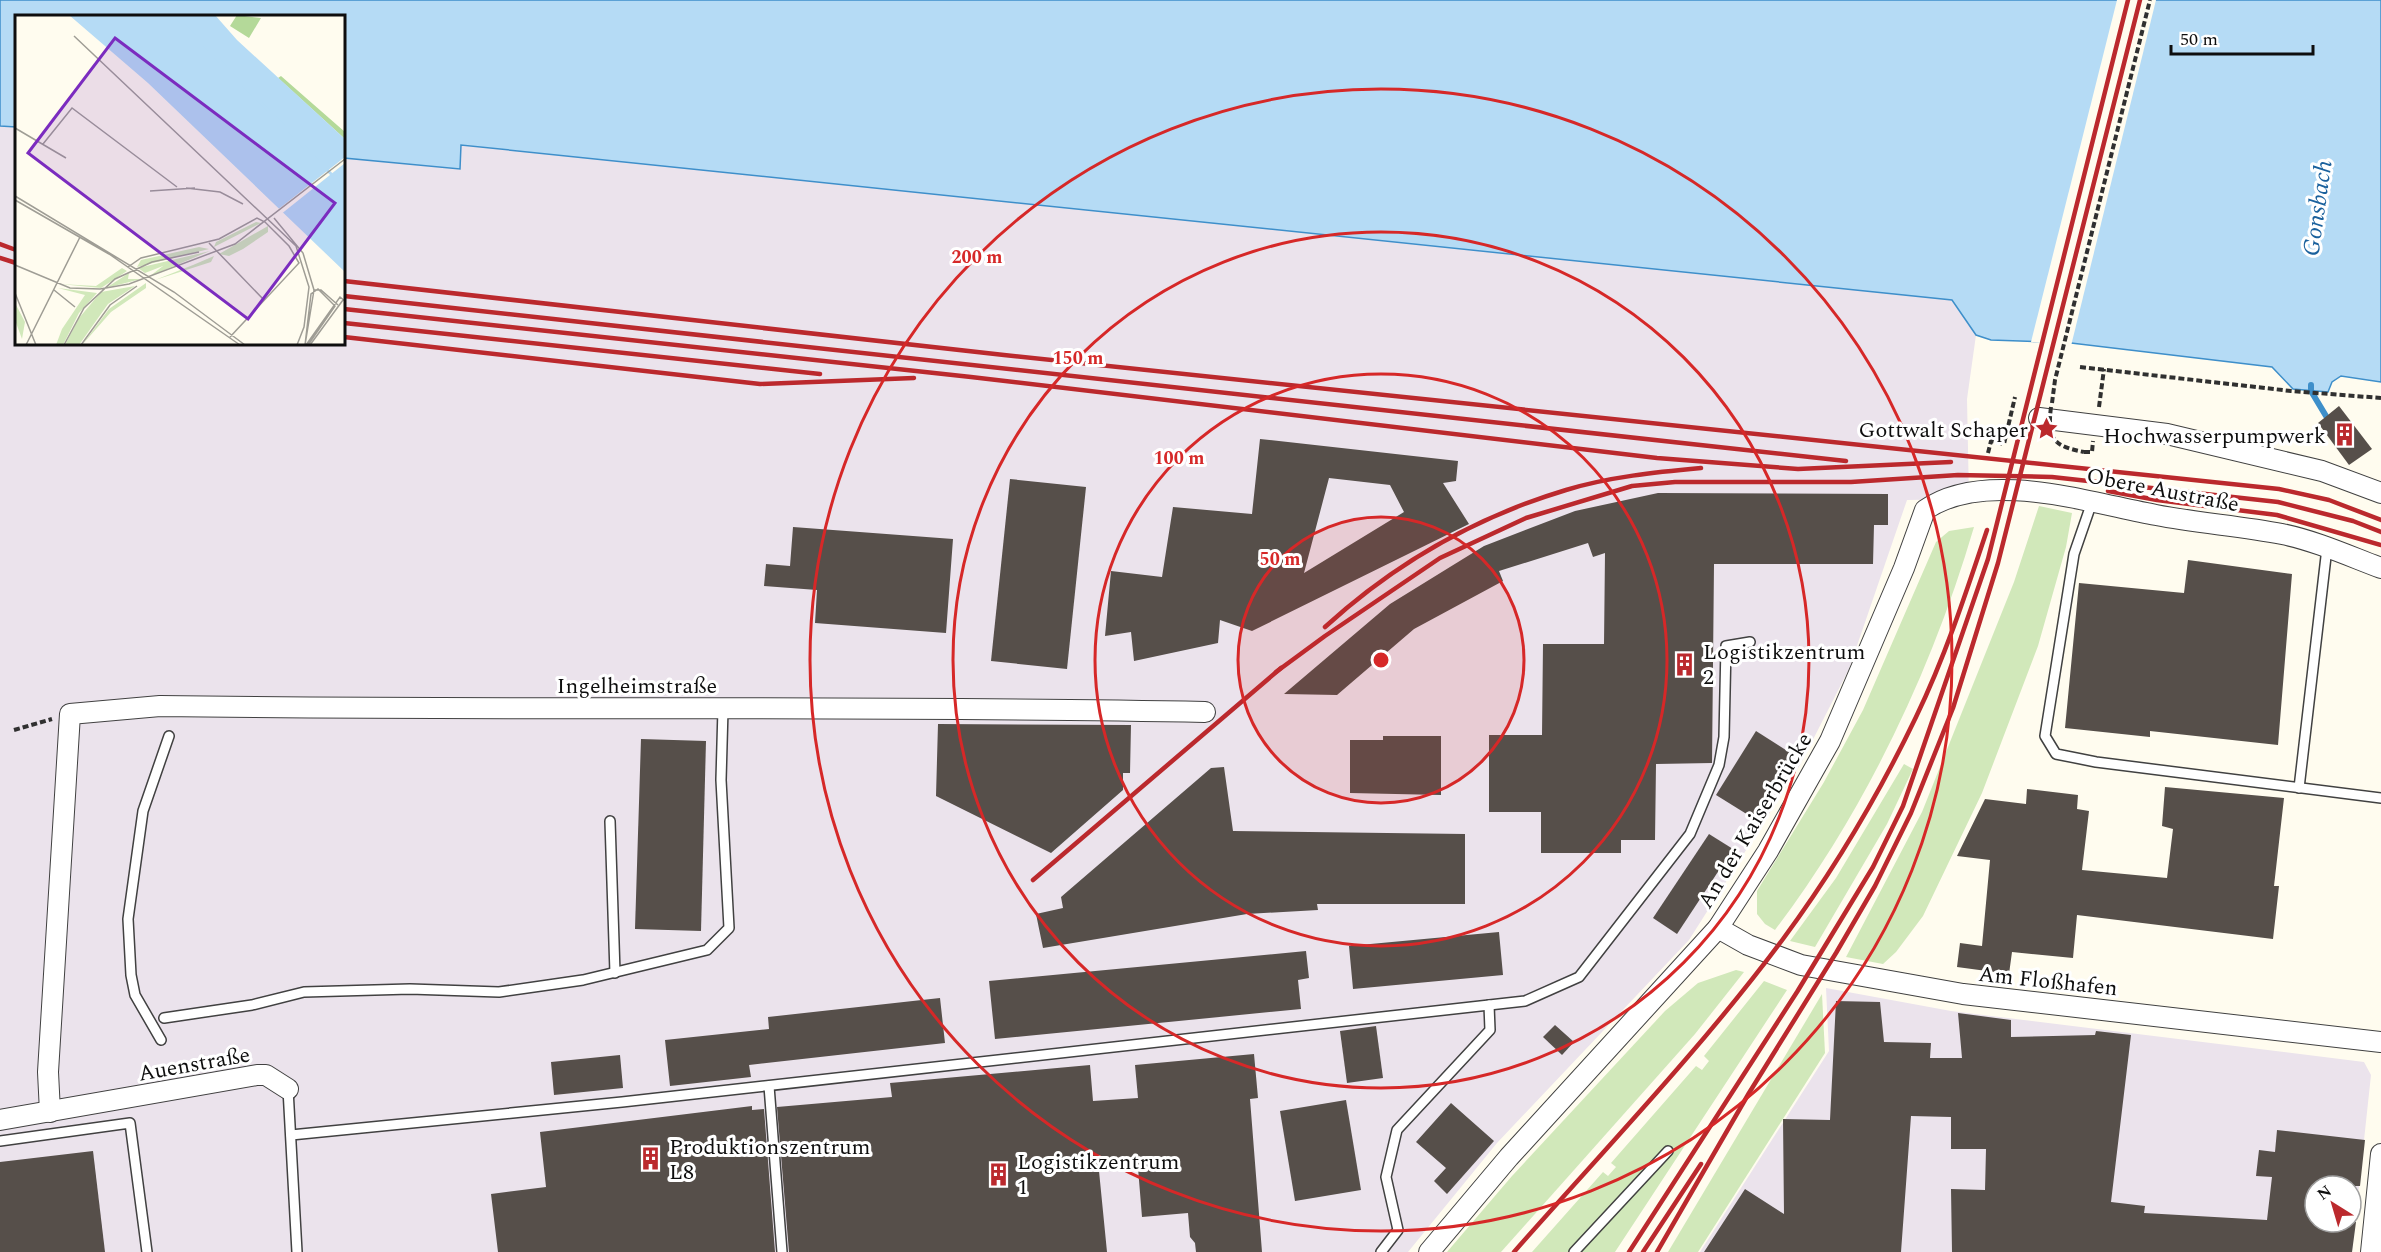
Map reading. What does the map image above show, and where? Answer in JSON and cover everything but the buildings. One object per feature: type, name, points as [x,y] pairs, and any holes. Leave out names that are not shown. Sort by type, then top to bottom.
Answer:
[{"type":"street","points":[[2039,418],[2168,434],[2322,471],[2381,493]]},
{"type":"street","name":"Obere Austraße","points":[[1932,505],[1959,495],[1996,491],[2048,493],[2156,515],[2283,534],[2381,568]]},
{"type":"street","name":"An der Kaiserbrücke","points":[[1429,1252],[1509,1157],[1718,928],[1768,851],[1830,741],[1904,568],[1921,517],[1932,505]]},
{"type":"street","name":"Ingelheimstraße","points":[[70,714],[160,706],[723,709],[967,707],[1204,712]]},
{"type":"street","points":[[50,1112],[48,1072],[70,714]]},
{"type":"street","name":"Am Floßhafen","points":[[1718,928],[1748,945],[1801,965],[1963,994],[2381,1042]]},
{"type":"street","name":"Auenstraße","points":[[0,1120],[257,1075],[266,1075],[288,1089]]},
{"type":"street","points":[[2371,1252],[2381,1154]]},
{"type":"lane","points":[[2093,501],[2074,554],[2045,736],[2056,754],[2096,762],[2381,798]]},
{"type":"lane","points":[[2299,788],[2327,548]]},
{"type":"lane","points":[[291,1135],[769,1086],[1526,1001],[1579,977],[1690,834],[1719,765],[1724,737],[1726,646],[1750,642]]},
{"type":"lane","points":[[164,1018],[252,1005],[304,992],[410,989],[499,992],[615,973],[707,950],[729,928],[721,780],[723,709]]},
{"type":"lane","points":[[160,1040],[135,995],[131,975],[128,919],[143,811],[169,736]]},
{"type":"lane","points":[[610,821],[615,973]]},
{"type":"lane","points":[[1381,1252],[1398,1230],[1386,1177],[1397,1130],[1490,1030],[1489,1005]]},
{"type":"lane","points":[[769,1086],[782,1252]]},
{"type":"lane","name":"Auenstraße","points":[[288,1089],[297,1252]]},
{"type":"lane","points":[[0,1141],[130,1123],[147,1252]]},
{"type":"lane","points":[[1574,1252],[1668,1151]]},
{"type":"path","points":[[2093,446],[2092,452],[2065,448],[2052,437],[2049,428],[2055,380],[2150,0]]},
{"type":"path","points":[[2080,367],[2291,391],[2381,398]]},
{"type":"path","points":[[2102,385],[2104,369]]},
{"type":"path","points":[[1988,453],[1991,441],[2004,444],[2015,397]]},
{"type":"path","points":[[14,730],[70,714]]},
{"type":"shaded area","points":[[0,126],[15,127],[15,345],[345,345],[345,158],[459,169],[461,145],[1952,300],[1976,335],[1967,399],[1969,499],[1907,500],[1849,669],[1800,765],[1689,940],[1497,1143],[1408,1252],[0,1252]]},
{"type":"shaded area","points":[[1826,988],[1951,1011],[2364,1062],[2371,1075],[2360,1174],[2303,1174],[2303,1234],[2354,1234],[2352,1252],[1700,1252],[1829,1051]]},
{"type":"green space","points":[[2039,506],[2072,513],[2066,547],[2038,646],[1982,793],[1923,916],[1896,952],[1883,964],[1846,957],[1922,812],[2014,582]]},
{"type":"green space","points":[[1974,527],[1938,634],[1892,738],[1838,837],[1775,930],[1765,924],[1757,914],[1757,891],[1824,782],[1863,710],[1936,542],[1949,531]]},
{"type":"green space","points":[[1904,764],[1913,769],[1887,824],[1815,947],[1790,941],[1836,878]]},
{"type":"green space","points":[[1736,970],[1744,972],[1695,1034],[1501,1252],[1447,1252],[1512,1176],[1665,1011],[1698,983]]},
{"type":"green space","points":[[1764,981],[1787,990],[1615,1252],[1532,1252],[1603,1172],[1608,1176],[1616,1167],[1611,1163],[1696,1066],[1702,1070],[1709,1061],[1704,1056]]},
{"type":"green space","points":[[1822,994],[1825,1053],[1698,1252],[1668,1252]]},
{"type":"water","points":[[0,0],[2381,0],[2381,382],[2341,376],[2332,382],[2328,392],[2293,389],[2272,367],[2071,343],[1991,340],[1976,335],[1952,300],[461,145],[460,169],[345,158],[345,15],[15,15],[15,127],[0,126]]},
{"type":"pier","points":[[2117,0],[2156,0],[2071,346],[2031,342]]},
{"type":"waterway","name":"Gonsbach","points":[[2311,385],[2311,391],[2326,416]]},
{"type":"railway","points":[[1629,1252],[1797,992],[1873,867],[1903,806],[1988,559],[2128,0]]},
{"type":"railway","points":[[1657,1252],[1749,1093],[1875,886],[1911,813],[1953,708],[1998,563],[2140,0]]},
{"type":"railway","points":[[0,244],[15,250]]},
{"type":"railway","points":[[0,258],[15,263]]},
{"type":"railway","points":[[345,281],[1004,355],[2279,489],[2329,500],[2381,520]]},
{"type":"railway","points":[[345,296],[1846,461]]},
{"type":"railway","points":[[345,309],[971,377],[1657,458],[1798,469],[1951,462]]},
{"type":"railway","points":[[345,323],[820,374]]},
{"type":"railway","points":[[345,337],[760,384],[914,378]]},
{"type":"railway","points":[[1325,627],[1351,604],[1408,563],[1468,529],[1500,514],[1566,490],[1616,478],[1701,468]]},
{"type":"railway","points":[[1276,672],[1440,558],[1526,518],[1632,486],[1675,482],[1851,482],[1958,475],[2052,477],[2278,502],[2353,521],[2381,532]]},
{"type":"railway","points":[[2108,491],[2157,500],[2277,515],[2381,545]]},
{"type":"railway","points":[[1514,1252],[1652,1098],[1752,980],[1838,859],[1887,774],[1927,694],[1946,648],[1987,530]]},
{"type":"railway","points":[[1033,880],[1281,668]]},
{"type":"railway","points":[[1643,1252],[1701,1164]]},
{"type":"place","name":"Gottwalt Schaper","points":[[2046,429]]},
{"type":"place","name":"Hochwasserpumpwerk","points":[[2344,435]]},
{"type":"place","name":"Logistikzentrum 2","points":[[1685,664]]},
{"type":"place","name":"Produktionszentrum L8","points":[[651,1159]]},
{"type":"place","name":"Logistikzentrum 1","points":[[999,1174]]}]
